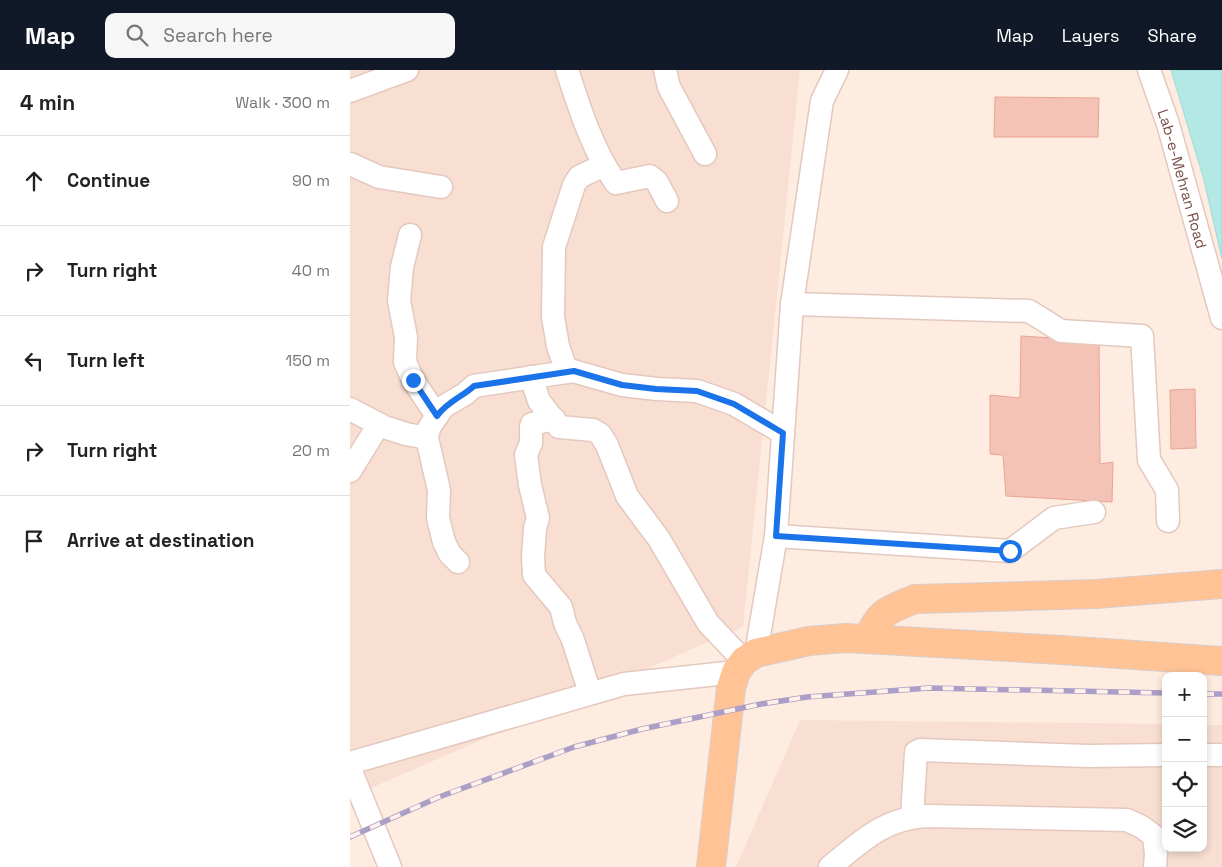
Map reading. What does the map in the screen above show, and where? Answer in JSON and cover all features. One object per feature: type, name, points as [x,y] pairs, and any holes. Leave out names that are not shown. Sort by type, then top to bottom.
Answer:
[{"type":"main road","points":[[868,640],[875,622],[889,610],[915,599],[1096,594],[1222,584]]},
{"type":"main road","points":[[711,867],[731,688],[745,662],[809,641],[846,638],[1222,662]]},
{"type":"street","points":[[350,91],[407,70]]},
{"type":"street","points":[[567,70],[582,114],[604,165],[616,183],[650,176],[657,182],[667,200]]},
{"type":"street","points":[[665,70],[669,87],[704,154]]},
{"type":"street","points":[[745,662],[776,536],[792,304],[822,101],[837,70]]},
{"type":"street","name":"Lab-e-Mehran Road","points":[[1149,70],[1168,124],[1222,318]]},
{"type":"street","points":[[350,164],[379,177],[441,187]]},
{"type":"street","points":[[567,372],[558,346],[553,317],[554,248],[574,185],[579,177],[604,165]]},
{"type":"street","points":[[410,235],[402,267],[399,301],[406,337],[405,362],[413,380],[437,416]]},
{"type":"street","points":[[792,304],[1029,311],[1061,331],[1142,336],[1149,460],[1167,490],[1168,521]]},
{"type":"street","points":[[458,562],[450,554],[444,542],[438,518],[439,490],[427,438],[429,428],[444,407],[474,386],[574,371],[622,385],[697,391],[734,404],[783,433]]},
{"type":"street","points":[[531,378],[538,401],[559,428],[593,430],[600,434],[607,445],[627,496],[659,538],[708,623],[745,662]]},
{"type":"street","points":[[350,409],[406,434],[427,438]]},
{"type":"street","points":[[554,420],[532,424],[531,443],[526,455],[530,485],[538,518],[533,564],[534,576],[561,607],[590,693]]},
{"type":"street","points":[[350,471],[380,424]]},
{"type":"street","points":[[776,536],[1010,551],[1054,518],[1094,512]]},
{"type":"street","points":[[350,763],[624,684],[745,662]]},
{"type":"street","points":[[912,817],[916,752],[920,750],[1088,756],[1162,755]]},
{"type":"street","points":[[1207,755],[1222,755]]},
{"type":"street","points":[[352,781],[390,867]]},
{"type":"street","points":[[830,867],[865,838],[886,825],[912,817],[1127,820],[1142,827],[1154,836],[1155,867]]},
{"type":"shaded area","points":[[350,70],[800,70],[743,627],[350,797]]},
{"type":"shaded area","points":[[800,720],[1162,724],[1162,852],[1207,852],[1207,725],[1222,725],[1222,867],[736,867]]},
{"type":"water","points":[[1171,70],[1222,70],[1222,259],[1204,180]]},
{"type":"building","points":[[995,97],[1099,98],[1098,137],[994,137]]},
{"type":"building","points":[[1021,336],[1099,341],[1100,464],[1113,462],[1112,502],[1006,496],[1003,455],[990,454],[990,395],[1020,398]]},
{"type":"building","points":[[1195,389],[1196,448],[1171,449],[1170,390]]},
{"type":"railway","points":[[350,837],[439,797],[574,747],[642,729],[761,704],[807,697],[929,688],[1162,693]]},
{"type":"railway","points":[[1207,694],[1222,694]]},
{"type":"route","points":[[413,380],[437,416],[444,407],[474,386],[489,382],[524,379],[574,371],[622,385],[697,391],[734,404],[783,433],[776,536],[1010,551]]}]
